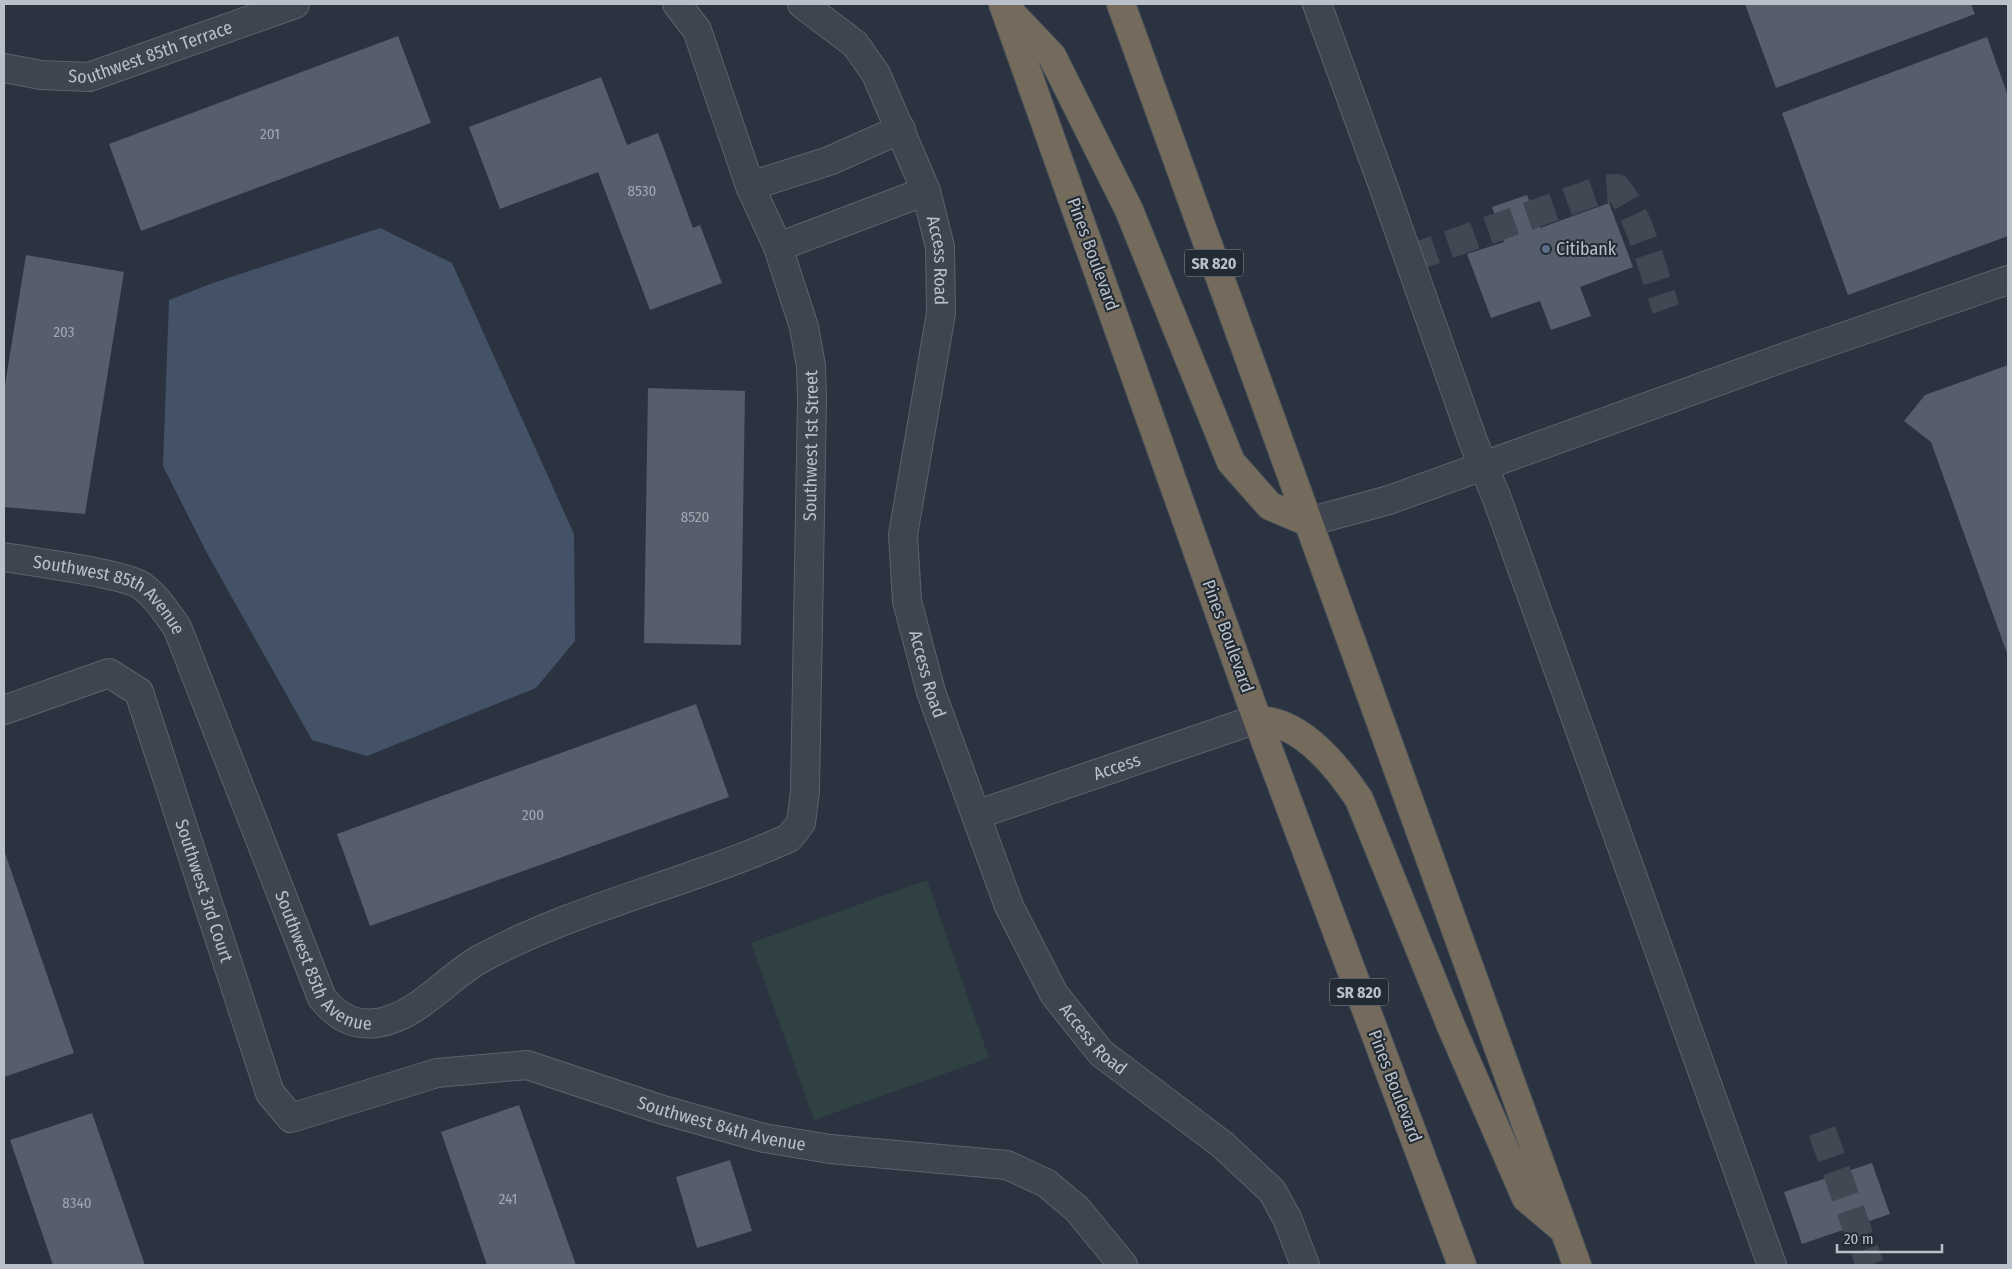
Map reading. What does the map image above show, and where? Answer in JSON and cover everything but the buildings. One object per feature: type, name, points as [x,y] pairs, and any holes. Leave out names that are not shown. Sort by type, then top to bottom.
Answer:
[{"type":"highway","name":"SR 820","points":[[1121,4],[1577,1265]]},
{"type":"highway","points":[[1004,5],[1052,56],[1130,210],[1231,462],[1270,506],[1308,522]]},
{"type":"highway","name":"Pines Boulevard","points":[[1004,5],[1257,718],[1462,1265]]},
{"type":"highway","points":[[1257,718],[1284,726],[1312,745],[1340,771],[1359,799],[1451,1026],[1526,1198],[1565,1231]]},
{"type":"street","name":"Southwest 85th Terrace","points":[[4,68],[41,75],[89,77],[295,4]]},
{"type":"street","name":"Southwest 1st Street","points":[[677,4],[697,30],[750,186],[778,247],[804,327],[811,366],[805,791],[801,823]]},
{"type":"street","name":"Access Road","points":[[802,4],[855,44],[876,74],[926,191],[940,248],[941,313],[903,535],[906,601],[931,692],[1009,906],[1054,994],[1102,1053],[1223,1145],[1272,1191],[1287,1218],[1305,1265]]},
{"type":"street","points":[[1317,4],[1472,440],[1484,466],[1772,1265]]},
{"type":"street","points":[[750,186],[829,161],[901,129]]},
{"type":"street","points":[[778,247],[926,191]]},
{"type":"street","points":[[1308,522],[1390,500],[1785,356],[2008,280]]},
{"type":"street","name":"Southwest 85th Avenue","points":[[4,557],[118,577],[140,585],[156,598],[177,627],[322,998],[335,1014],[352,1023],[377,1023],[401,1015],[481,959],[596,910],[789,838],[801,823]]},
{"type":"street","name":"Southwest 3rd Court","points":[[4,710],[109,673],[139,692],[270,1093],[291,1118]]},
{"type":"street","name":"Access","points":[[976,815],[1257,718]]},
{"type":"street","name":"Southwest 84th Avenue","points":[[291,1118],[437,1074],[527,1065],[663,1110],[764,1138],[830,1149],[1007,1165],[1046,1183],[1077,1209],[1123,1265]]},
{"type":"shaded area","points":[[927,880],[989,1058],[814,1120],[751,943]]},
{"type":"water","points":[[380,228],[452,263],[574,534],[575,641],[536,688],[367,756],[312,740],[207,553],[163,466],[169,300],[213,283]]},
{"type":"tunnel","points":[[1409,259],[1603,189],[1617,188],[1633,214],[1666,309]]},
{"type":"tunnel","points":[[1822,1131],[1870,1265]]},
{"type":"place","name":"Citibank","points":[[1546,249]]}]
